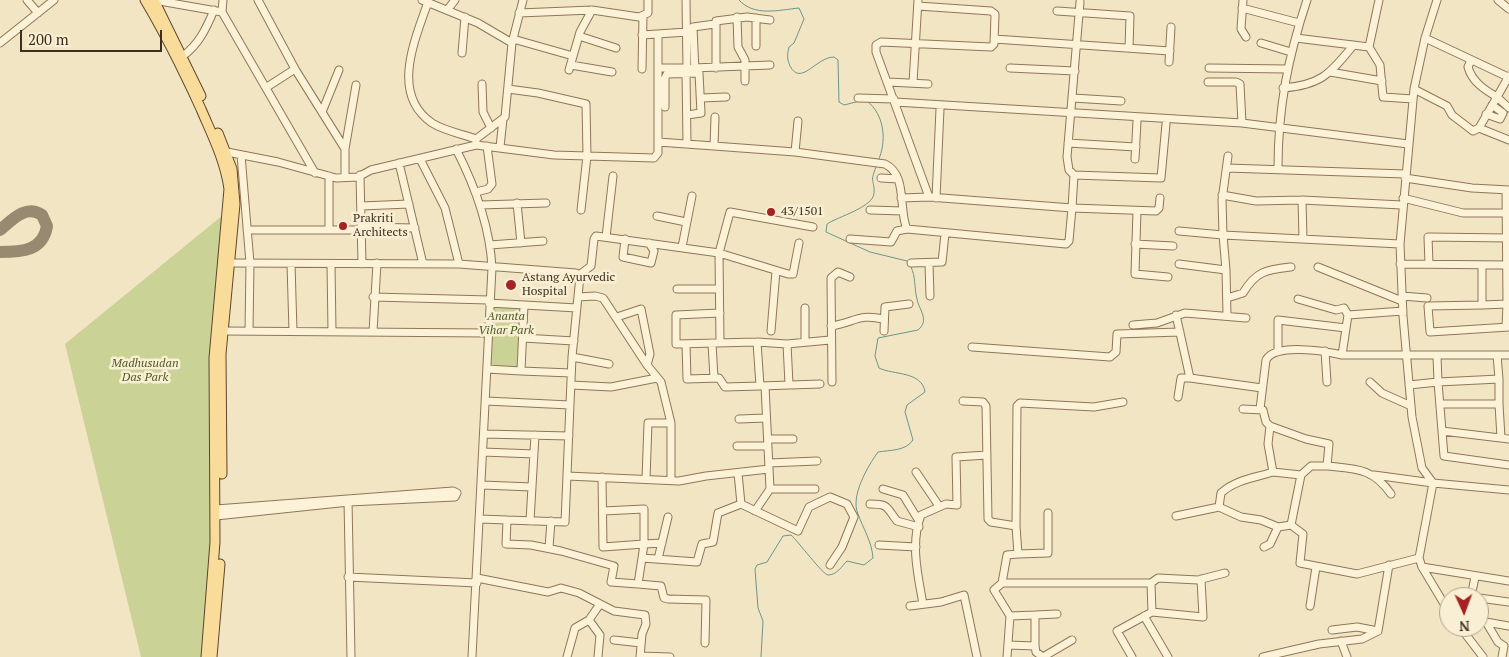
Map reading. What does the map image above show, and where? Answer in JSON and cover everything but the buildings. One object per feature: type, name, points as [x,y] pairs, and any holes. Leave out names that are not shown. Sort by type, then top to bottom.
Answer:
[{"type":"main road","points":[[145,0],[164,31],[193,92],[227,173],[229,204],[214,358],[219,512],[206,657]]},
{"type":"main road","points":[[154,0],[183,56],[226,152],[234,184],[236,204],[220,376],[219,512],[212,657]]},
{"type":"street","points":[[27,0],[38,13]]},
{"type":"street","points":[[0,44],[54,0]]},
{"type":"street","points":[[154,0],[222,12]]},
{"type":"street","points":[[223,0],[222,12],[315,173]]},
{"type":"street","points":[[258,0],[261,9],[295,69],[345,149]]},
{"type":"street","points":[[448,9],[455,0]]},
{"type":"street","points":[[226,152],[278,162],[315,173],[345,178],[358,177],[371,170],[420,159],[476,142],[506,115],[512,41],[523,0]]},
{"type":"street","points":[[520,13],[592,10],[643,16],[648,13],[648,0]]},
{"type":"street","points":[[686,0],[690,70]]},
{"type":"street","points":[[1278,168],[1278,126],[1283,88],[1299,23],[1307,0]]},
{"type":"street","points":[[1379,0],[1369,47],[1378,60],[1384,97],[1412,99]]},
{"type":"street","points":[[1437,0],[1425,38],[1412,99],[1403,202],[1400,264],[1411,406],[1422,468],[1432,483],[1419,558],[1422,567],[1439,595]]},
{"type":"street","points":[[1498,0],[1509,9]]},
{"type":"street","points":[[573,56],[512,41],[448,9],[425,1],[412,53],[408,87],[422,114],[433,123],[486,146],[554,155],[654,158],[658,153],[658,34]]},
{"type":"street","points":[[850,240],[891,242],[897,232],[907,229],[1066,244],[1070,241],[1074,175],[1068,167],[1068,143],[1080,2]]},
{"type":"street","points":[[913,83],[916,43],[918,3],[993,11],[994,40],[993,46],[989,48],[916,43],[881,42],[876,45],[875,50],[933,198]]},
{"type":"street","points":[[1246,37],[1241,30],[1242,4],[1299,23]]},
{"type":"street","points":[[183,56],[202,38],[214,10]]},
{"type":"street","points":[[592,10],[579,36],[570,67],[612,72]]},
{"type":"street","points":[[1057,11],[1130,16],[1129,48]]},
{"type":"street","points":[[642,69],[643,16]]},
{"type":"street","points":[[462,53],[465,17]]},
{"type":"street","points":[[737,17],[738,47],[746,66],[745,81]]},
{"type":"street","points":[[687,144],[693,28],[715,24],[720,19],[737,17],[770,20]]},
{"type":"street","points":[[756,18],[756,46]]},
{"type":"street","points":[[715,24],[716,68]]},
{"type":"street","points":[[1169,62],[1171,27]]},
{"type":"street","points":[[642,34],[687,32]]},
{"type":"street","points":[[579,36],[616,48]]},
{"type":"street","points":[[1296,38],[1352,47],[1369,47]]},
{"type":"street","points":[[1414,89],[1447,106],[1452,115],[1473,131],[1479,128],[1508,80],[1425,38]]},
{"type":"street","points":[[994,40],[1170,51]]},
{"type":"street","points":[[1261,43],[1292,52]]},
{"type":"street","points":[[1283,88],[1311,84],[1330,72],[1352,47]]},
{"type":"street","points":[[1471,60],[1468,67],[1473,77],[1484,89],[1509,108]]},
{"type":"street","points":[[658,68],[690,70],[770,65]]},
{"type":"street","points":[[1010,68],[1075,71]]},
{"type":"street","points":[[1209,68],[1287,70]]},
{"type":"street","points":[[267,87],[295,69]]},
{"type":"street","points":[[322,112],[339,70]]},
{"type":"street","points":[[665,108],[666,76],[690,70],[700,74],[701,113],[687,116]]},
{"type":"street","points":[[1330,72],[1382,81]]},
{"type":"street","points":[[888,82],[928,84]]},
{"type":"street","points":[[1208,82],[1236,82],[1240,84],[1242,123]]},
{"type":"street","points":[[482,84],[483,112],[491,128]]},
{"type":"street","points":[[345,178],[345,149],[356,85]]},
{"type":"street","points":[[508,89],[538,92],[586,104],[587,156],[581,210]]},
{"type":"street","points":[[701,98],[726,97]]},
{"type":"street","points":[[858,98],[1278,126],[1408,144]]},
{"type":"street","points":[[1073,98],[1121,101]]},
{"type":"street","points":[[1486,114],[1500,119],[1503,113],[1492,104]]},
{"type":"street","points":[[933,198],[940,109]]},
{"type":"street","points":[[714,146],[715,116]]},
{"type":"street","points":[[500,147],[503,119]]},
{"type":"street","points":[[795,152],[798,121]]},
{"type":"street","points":[[1135,159],[1138,121]]},
{"type":"street","points":[[1074,175],[1161,178],[1166,124]]},
{"type":"street","points":[[1479,128],[1509,140]]},
{"type":"street","points":[[658,142],[795,152],[885,164],[893,169],[898,179],[907,229]]},
{"type":"street","points":[[1068,143],[1136,147]]},
{"type":"street","points":[[476,192],[488,189],[492,184],[486,146]]},
{"type":"street","points":[[456,149],[480,205],[490,245],[492,268],[472,657]]},
{"type":"street","points":[[241,156],[250,263],[249,331]]},
{"type":"street","points":[[1227,315],[1222,195],[1228,156]]},
{"type":"street","points":[[420,159],[445,208],[458,264]]},
{"type":"street","points":[[399,163],[423,264]]},
{"type":"street","points":[[1226,168],[1278,168],[1405,176],[1472,188],[1507,190],[1508,327],[1430,332],[1428,306],[1507,304]]},
{"type":"street","points":[[360,175],[362,264]]},
{"type":"street","points":[[329,176],[329,230]]},
{"type":"street","points":[[606,237],[613,176]]},
{"type":"street","points":[[881,178],[898,179]]},
{"type":"street","points":[[1222,195],[1256,200],[1403,202],[1463,213],[1506,213]]},
{"type":"street","points":[[682,247],[692,196]]},
{"type":"street","points":[[902,198],[933,198],[1072,208],[1137,210],[1158,210],[1160,198]]},
{"type":"street","points":[[1302,200],[1303,239]]},
{"type":"street","points":[[518,203],[521,242]]},
{"type":"street","points":[[361,206],[409,204]]},
{"type":"street","points":[[480,205],[546,204]]},
{"type":"street","points":[[870,210],[903,211]]},
{"type":"street","points":[[1137,210],[1136,274],[1168,277]]},
{"type":"street","points":[[714,378],[720,313],[719,253],[730,212],[813,228]]},
{"type":"street","points":[[657,216],[686,222]]},
{"type":"street","points":[[247,230],[415,228]]},
{"type":"street","points":[[1178,231],[1400,244]]},
{"type":"street","points":[[911,263],[939,264],[943,261],[945,234]]},
{"type":"street","points":[[230,263],[458,264],[579,275],[591,266],[596,236],[719,253],[776,271],[793,274],[800,243]]},
{"type":"street","points":[[1429,264],[1428,237],[1508,238]]},
{"type":"street","points":[[625,239],[623,257],[651,263],[654,250],[650,243]]},
{"type":"street","points":[[490,245],[543,241]]},
{"type":"street","points":[[1136,244],[1173,246]]},
{"type":"street","points":[[373,332],[373,297],[377,263]]},
{"type":"street","points":[[930,263],[930,296]]},
{"type":"street","points":[[291,264],[293,331]]},
{"type":"street","points":[[331,264],[332,331]]},
{"type":"street","points":[[1179,264],[1226,270]]},
{"type":"street","points":[[1400,264],[1507,265]]},
{"type":"street","points":[[1482,265],[1482,305]]},
{"type":"street","points":[[1227,298],[1243,294],[1251,280],[1266,270],[1291,267]]},
{"type":"street","points":[[1318,267],[1402,298],[1427,298]]},
{"type":"street","points":[[771,331],[776,271]]},
{"type":"street","points":[[832,382],[830,326],[832,276],[838,272],[850,277]]},
{"type":"street","points":[[480,519],[565,522],[571,373],[579,275]]},
{"type":"street","points":[[677,289],[719,289]]},
{"type":"street","points":[[578,297],[595,296],[603,298],[647,365],[661,382],[672,423],[671,480]]},
{"type":"street","points":[[373,297],[489,301],[577,308]]},
{"type":"street","points":[[1298,299],[1336,310],[1344,308],[1348,315],[1342,355]]},
{"type":"street","points":[[884,331],[883,319],[886,306],[909,304]]},
{"type":"street","points":[[521,371],[524,305]]},
{"type":"street","points":[[805,308],[805,342]]},
{"type":"street","points":[[617,317],[641,309],[650,354],[647,365]]},
{"type":"street","points":[[1348,315],[1403,311]]},
{"type":"street","points":[[720,313],[676,315],[676,344],[757,342],[787,344],[830,340]]},
{"type":"street","points":[[1133,325],[1157,323],[1185,313],[1246,318]]},
{"type":"street","points":[[830,326],[866,315],[883,319]]},
{"type":"street","points":[[1176,315],[1190,378]]},
{"type":"street","points":[[1278,350],[1278,320],[1346,328]]},
{"type":"street","points":[[223,331],[488,333]]},
{"type":"street","points":[[972,347],[1110,357],[1116,352],[1117,334],[1180,332]]},
{"type":"street","points":[[523,338],[574,341]]},
{"type":"street","points":[[755,510],[770,489],[766,418],[757,342]]},
{"type":"street","points":[[686,344],[687,379],[719,378],[725,387],[820,384]]},
{"type":"street","points":[[787,344],[789,384]]},
{"type":"street","points":[[1260,409],[1266,360],[1268,355],[1278,350],[1325,351],[1342,355],[1407,357],[1509,354]]},
{"type":"street","points":[[1325,351],[1327,382]]},
{"type":"street","points":[[1497,355],[1501,438]]},
{"type":"street","points":[[1437,356],[1444,456],[1509,465]]},
{"type":"street","points":[[572,357],[609,364]]},
{"type":"street","points":[[487,369],[571,373]]},
{"type":"street","points":[[571,385],[611,387],[657,378]]},
{"type":"street","points":[[1178,397],[1181,378],[1262,388]]},
{"type":"street","points":[[1409,385],[1499,380]]},
{"type":"street","points":[[1370,382],[1382,393],[1411,406]]},
{"type":"street","points":[[486,401],[570,405]]},
{"type":"street","points":[[963,401],[983,402],[985,404],[988,519],[991,522],[1016,526]]},
{"type":"street","points":[[1018,554],[1016,526],[1017,406],[1020,403],[1094,407],[1123,402]]},
{"type":"street","points":[[1440,404],[1499,404]]},
{"type":"street","points":[[1243,409],[1260,409],[1265,412],[1266,422],[1270,426],[1306,440],[1328,444],[1327,466]]},
{"type":"street","points":[[739,419],[766,418]]},
{"type":"street","points":[[646,478],[648,423],[672,423]]},
{"type":"street","points":[[1270,426],[1268,444],[1273,472]]},
{"type":"street","points":[[1442,431],[1509,439]]},
{"type":"street","points":[[484,434],[568,436]]},
{"type":"street","points":[[530,520],[535,435]]},
{"type":"street","points":[[736,446],[793,439]]},
{"type":"street","points":[[483,452],[534,454]]},
{"type":"street","points":[[923,604],[917,571],[916,547],[919,524],[924,512],[939,506],[957,505],[956,457],[987,456]]},
{"type":"street","points":[[567,476],[671,480],[817,461]]},
{"type":"street","points":[[1291,525],[1301,475],[1311,466],[1358,469],[1374,475],[1432,483],[1509,490]]},
{"type":"street","points":[[738,472],[741,504]]},
{"type":"street","points":[[916,472],[939,506]]},
{"type":"street","points":[[1219,507],[1221,493],[1236,482],[1273,472],[1301,475]]},
{"type":"street","points":[[1374,475],[1391,494]]},
{"type":"street","points":[[602,477],[603,547],[662,543]]},
{"type":"street","points":[[482,485],[532,487]]},
{"type":"street","points":[[770,489],[815,489]]},
{"type":"street","points":[[883,489],[903,495],[919,524]]},
{"type":"street","points":[[219,512],[348,500],[452,491],[457,493],[455,497],[348,500]]},
{"type":"street","points":[[642,558],[698,562],[702,544],[714,542],[718,513],[741,504],[797,532],[810,506],[830,497],[847,504],[853,514],[853,520],[842,547],[830,565]]},
{"type":"street","points":[[348,500],[351,657]]},
{"type":"street","points":[[870,504],[882,504],[890,510],[897,521],[919,524]]},
{"type":"street","points":[[1176,516],[1219,507],[1241,517],[1261,520],[1278,527],[1291,525],[1303,534],[1300,563],[1316,567],[1357,574],[1419,558]]},
{"type":"street","points":[[602,511],[644,509],[644,544],[638,584]]},
{"type":"street","points":[[1008,657],[1010,616],[994,590],[1002,583],[1007,555],[1048,553],[1048,513]]},
{"type":"street","points":[[658,559],[668,517]]},
{"type":"street","points":[[507,520],[506,544],[549,548],[614,566],[611,582],[662,586],[664,598],[706,600],[705,643]]},
{"type":"street","points":[[549,548],[551,521]]},
{"type":"street","points":[[1264,548],[1270,544],[1278,527]]},
{"type":"street","points":[[879,545],[916,547]]},
{"type":"street","points":[[1378,631],[1389,565]]},
{"type":"street","points":[[1310,606],[1316,567]]},
{"type":"street","points":[[1422,567],[1509,581]]},
{"type":"street","points":[[1002,583],[1151,583],[1158,578],[1201,579],[1225,573]]},
{"type":"street","points":[[1473,587],[1475,576]]},
{"type":"street","points":[[348,577],[477,580],[548,592],[561,588],[614,611],[645,615],[646,624],[640,656],[670,657]]},
{"type":"street","points":[[1132,657],[1118,631],[1152,612],[1203,617],[1201,579]]},
{"type":"street","points":[[1151,583],[1152,612]]},
{"type":"street","points":[[910,606],[964,595],[977,657]]},
{"type":"street","points":[[1489,599],[1509,602]]},
{"type":"street","points":[[567,657],[575,628],[589,620],[600,604]]},
{"type":"street","points":[[1010,616],[1057,614]]},
{"type":"street","points":[[1035,615],[1036,652],[1043,657],[1072,640]]},
{"type":"street","points":[[1144,616],[1168,657]]},
{"type":"street","points":[[589,620],[600,636],[598,657]]},
{"type":"street","points":[[1502,657],[1504,646],[1498,642],[1486,622],[1509,626]]},
{"type":"street","points":[[1332,630],[1357,627],[1378,631]]},
{"type":"street","points":[[1263,657],[1319,644],[1362,639],[1378,631]]},
{"type":"street","points":[[1468,637],[1483,657]]},
{"type":"street","points":[[614,640],[641,643]]},
{"type":"street","points":[[1341,641],[1347,657]]},
{"type":"street","points":[[1008,645],[1035,646]]},
{"type":"green space","name":"Madhusudan Das Park","points":[[223,215],[216,509],[206,657],[141,657],[65,344]]},
{"type":"green space","name":"Ananta Vihar Park","points":[[489,303],[524,305],[519,370],[488,368]]},
{"type":"waterway","points":[[739,0],[752,9],[759,11],[799,8],[804,19],[794,43],[789,47],[788,61],[790,66],[794,72],[804,72],[821,61],[834,57],[838,60],[839,102],[844,105],[860,101]]},
{"type":"waterway","points":[[867,101],[878,114],[883,129],[883,146],[878,161]]},
{"type":"waterway","points":[[876,167],[873,176],[874,193],[872,198],[862,207],[827,224],[826,232],[870,252],[907,261]]},
{"type":"waterway","points":[[761,657],[763,621],[758,608],[755,569],[757,565],[767,562],[783,536],[791,535],[821,570],[828,575],[837,572],[847,561],[864,565],[873,558],[869,541],[856,507],[858,490],[865,473],[878,452],[902,448],[913,440],[905,412],[907,405],[925,392],[919,380],[879,368],[875,356],[878,338],[918,330],[923,322],[911,267]]},
{"type":"taxiway","points":[[0,230],[14,218],[30,211],[42,215],[47,226],[41,241],[36,245],[23,250],[0,252]]},
{"type":"place","name":"43/1501","points":[[771,212]]},
{"type":"place","name":"Prakriti Architects","points":[[343,226]]},
{"type":"place","name":"Astang Ayurvedic Hospital","points":[[511,285]]}]
